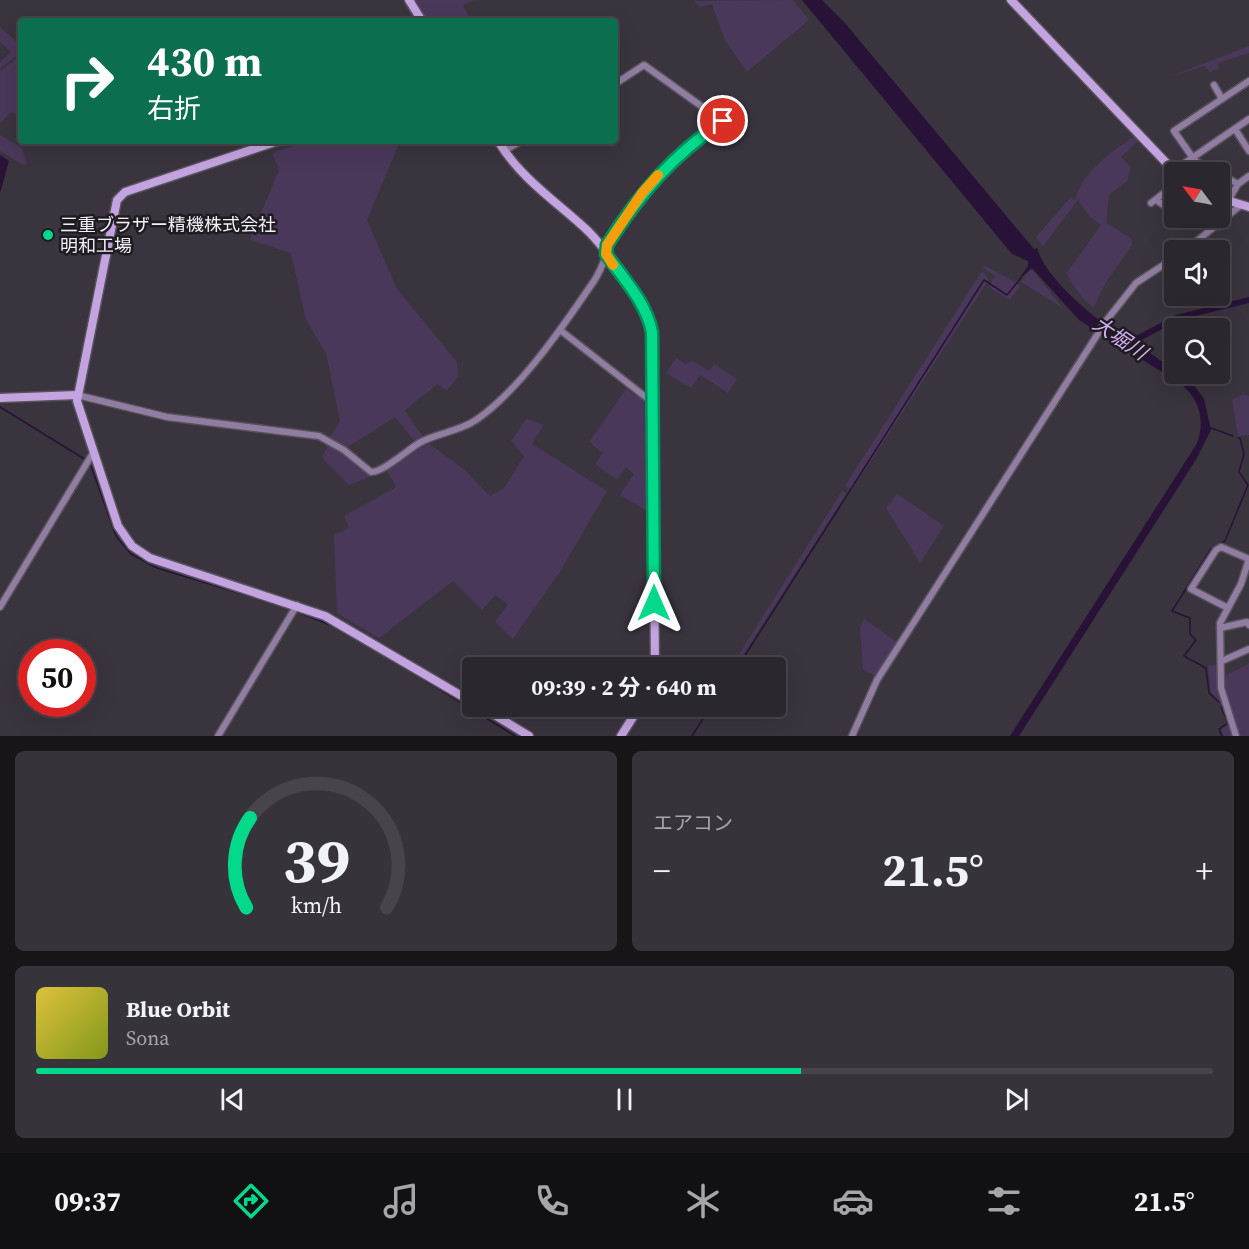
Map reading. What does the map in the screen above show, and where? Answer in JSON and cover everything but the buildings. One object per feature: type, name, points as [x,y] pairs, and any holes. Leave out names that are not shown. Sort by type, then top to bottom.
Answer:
[{"type":"street","points":[[409,0],[420,18]]},
{"type":"street","points":[[1011,0],[1165,162]]},
{"type":"street","points":[[0,398],[77,395],[167,417],[319,436],[344,450],[363,467],[375,472],[422,441],[474,421],[511,387],[560,330],[594,280],[606,254],[607,245],[650,184],[674,158],[723,121],[644,65],[618,82]]},
{"type":"street","points":[[1199,162],[1192,158],[1174,131],[1249,82]]},
{"type":"street","points":[[1214,85],[1222,99]]},
{"type":"street","points":[[1187,162],[1249,119]]},
{"type":"street","points":[[1235,129],[1249,151]]},
{"type":"street","points":[[269,144],[119,195],[77,395],[77,404],[90,458],[116,521],[129,542],[150,558],[180,573],[295,609],[352,630],[462,696]]},
{"type":"street","points":[[500,144],[517,169],[545,196],[589,232],[649,317],[652,332],[655,657]]},
{"type":"street","points":[[504,151],[516,144]]},
{"type":"street","points":[[1230,193],[1249,176]]},
{"type":"street","points":[[1230,180],[1238,184]]},
{"type":"street","points":[[1164,192],[1154,201],[1164,206]]},
{"type":"street","points":[[1230,201],[1245,206]]},
{"type":"street","points":[[1230,218],[1245,206]]},
{"type":"street","points":[[1200,240],[1216,228]]},
{"type":"street","points":[[852,736],[873,687],[1097,334],[1136,283],[1164,265]]},
{"type":"street","points":[[560,330],[652,402]]},
{"type":"street","points":[[0,607],[90,458]]},
{"type":"street","points":[[1228,608],[1191,589],[1216,550],[1226,548],[1249,559],[1246,575],[1220,628],[1223,695],[1236,736]]},
{"type":"street","points":[[218,736],[295,609]]},
{"type":"street","points":[[1220,628],[1247,622],[1249,624]]},
{"type":"street","points":[[1222,661],[1249,650]]},
{"type":"street","points":[[498,717],[529,736]]},
{"type":"street","points":[[621,736],[633,717]]},
{"type":"shaded area","points":[[413,0],[474,0],[463,6],[469,18],[424,18]]},
{"type":"shaded area","points":[[793,0],[809,20],[747,72],[725,40],[712,4],[700,7],[694,1]]},
{"type":"shaded area","points":[[0,27],[18,43],[18,54],[0,69],[0,62],[11,52],[0,42]]},
{"type":"shaded area","points":[[1249,46],[1249,53],[1218,63],[1219,68],[1210,72],[1205,66],[1169,77]]},
{"type":"shaded area","points":[[18,57],[18,114],[10,113],[0,123],[0,71]]},
{"type":"shaded area","points":[[0,135],[22,148],[27,164],[23,165],[0,151]]},
{"type":"shaded area","points":[[1134,136],[1138,141],[1121,157],[1131,168],[1127,181],[1109,195],[1106,223],[1131,238],[1132,245],[1105,284],[1093,308],[1066,274],[1101,225],[1090,217],[1078,200],[1043,246],[1036,237],[1071,197],[1075,200],[1091,171]]},
{"type":"shaded area","points":[[298,144],[399,144],[367,220],[397,289],[457,362],[458,376],[447,391],[438,384],[405,410],[423,437],[415,442],[395,417],[346,448],[344,454],[361,470],[372,476],[349,485],[322,458],[327,446],[335,447],[337,441],[330,437],[340,421],[326,353],[306,320],[291,253],[250,240],[279,170],[272,153]]},
{"type":"shaded area","points":[[986,266],[1020,285],[1010,300],[989,287],[995,276],[982,267]]},
{"type":"shaded area","points":[[1030,270],[1033,271],[1063,308],[1021,282]]},
{"type":"shaded area","points":[[982,271],[989,279],[852,490],[845,486]]},
{"type":"shaded area","points":[[676,358],[685,364],[693,361],[709,371],[714,364],[737,379],[728,393],[700,375],[691,388],[666,373]]},
{"type":"shaded area","points":[[626,389],[650,405],[651,514],[620,495],[634,474],[626,467],[617,480],[595,464],[603,453],[589,442]]},
{"type":"shaded area","points":[[1243,394],[1249,396],[1249,435],[1238,436],[1232,400]]},
{"type":"shaded area","points":[[526,419],[544,425],[532,444],[607,491],[561,570],[513,639],[495,622],[508,604],[495,595],[482,610],[453,581],[379,638],[337,613],[334,535],[349,528],[344,516],[396,487],[387,471],[428,443],[464,469],[490,496],[504,488],[524,456],[511,441]]},
{"type":"shaded area","points":[[842,491],[846,494],[741,657],[737,657]]},
{"type":"shaded area","points":[[897,494],[944,526],[920,563],[886,508]]},
{"type":"shaded area","points":[[864,619],[898,643],[876,676],[863,670],[860,627]]},
{"type":"shaded area","points":[[1249,663],[1249,736],[1224,736],[1221,730],[1229,724],[1220,702],[1211,692],[1208,666],[1218,664],[1220,679]]},
{"type":"water","name":"大堀川","points":[[802,0],[822,0],[844,22],[1034,249],[1037,248],[1047,268],[1081,305],[1098,319],[1103,319],[1130,339],[1164,321],[1164,328],[1136,343],[1164,363],[1164,373],[1079,320],[1032,268],[1019,279],[1028,266],[1028,261],[1012,254]]},
{"type":"water","points":[[0,155],[9,161],[0,193]]},
{"type":"water","points":[[1249,297],[1249,303],[1187,318],[1170,318],[1212,306],[1230,306],[1230,302]]},
{"type":"water","points":[[1181,384],[1193,384],[1204,399],[1211,430],[1197,458],[1019,736],[1010,736],[1196,445],[1201,420],[1197,404]]},
{"type":"waterway","points":[[744,657],[984,280],[1007,295],[1021,278]]},
{"type":"waterway","points":[[0,407],[86,460]]},
{"type":"waterway","points":[[1211,428],[1233,436]]},
{"type":"waterway","points":[[1219,702],[1209,693],[1206,668],[1184,656],[1196,640],[1190,634],[1190,618],[1172,611],[1211,549],[1225,541],[1248,485],[1239,472],[1244,454],[1240,438],[1238,438]]},
{"type":"waterway","points":[[90,463],[116,536],[131,554],[157,568],[291,609]]},
{"type":"waterway","points":[[295,611],[338,628]]},
{"type":"waterway","points":[[399,664],[515,736]]},
{"type":"waterway","points":[[1221,707],[1228,723],[1219,729],[1222,736]]},
{"type":"waterway","points":[[692,736],[704,717]]},
{"type":"slow traffic","points":[[613,265],[606,254],[607,245],[642,193],[658,175]]},
{"type":"place","name":"三重ブラザー精機株式会社 明和工場","points":[[48,235]]},
{"type":"route","points":[[654,603],[652,332],[649,317],[643,306],[606,254],[607,245],[642,193],[674,158],[723,121]]}]
